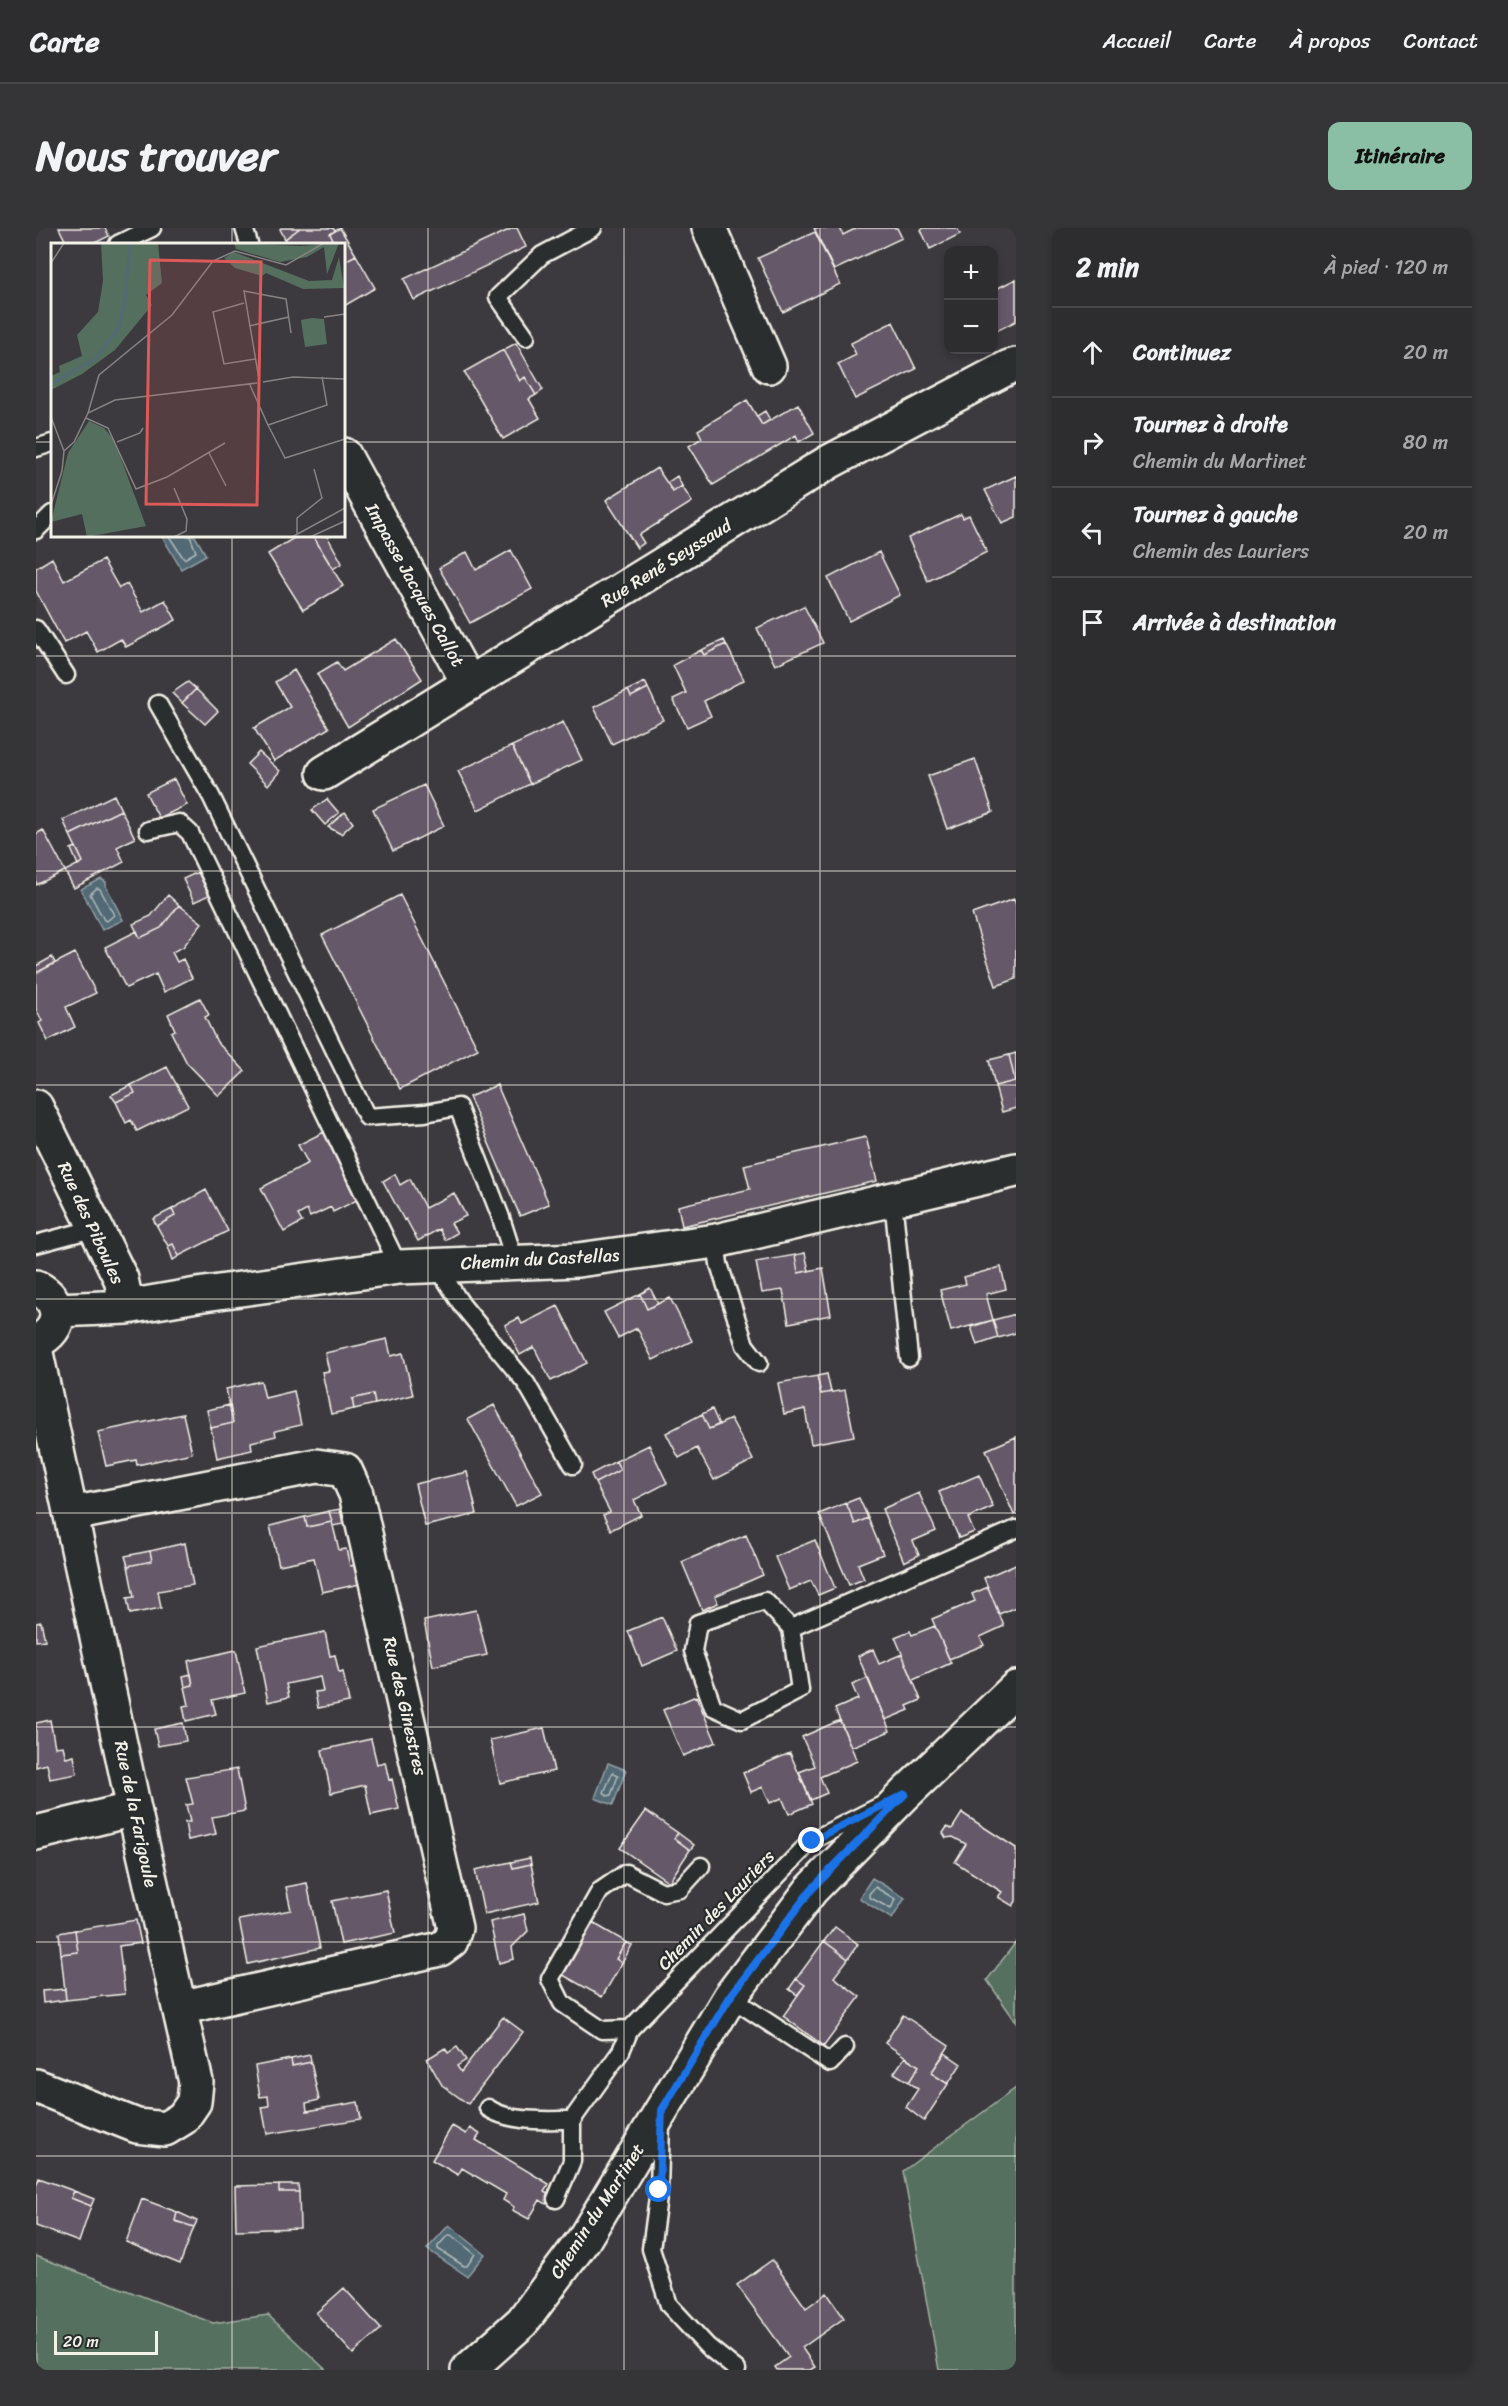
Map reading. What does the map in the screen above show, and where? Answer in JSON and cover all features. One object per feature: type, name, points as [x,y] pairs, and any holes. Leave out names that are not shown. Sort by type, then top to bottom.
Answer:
[{"type":"street","points":[[709,228],[769,366]]},
{"type":"street","name":"Rue René Seyssaud","points":[[324,773],[829,462],[1008,367],[1016,365]]},
{"type":"street","name":"Impasse Jacques Callot","points":[[345,457],[469,684]]},
{"type":"street","name":"Rue des Piboules","points":[[36,1107],[121,1279],[127,1307]]},
{"type":"street","name":"Chemin du Castellas","points":[[47,1299],[127,1307],[399,1267],[578,1260],[716,1241],[1016,1170]]},
{"type":"street","points":[[36,1342],[52,1331],[57,1321],[47,1299]]},
{"type":"street","name":"Rue de la Farigoule","points":[[36,1353],[134,1809],[196,2082],[194,2102],[183,2118],[165,2129],[137,2126],[36,2086]]},
{"type":"street","name":"Rue des Ginestres","points":[[72,1514],[316,1466],[345,1470],[356,1494],[455,1928],[451,1941],[440,1949],[180,2008]]},
{"type":"street","name":"Chemin du Martinet","points":[[468,2370],[522,2322],[584,2239],[730,1997],[811,1890],[905,1794],[1016,1688]]},
{"type":"street","points":[[36,1833],[134,1809]]},
{"type":"lane","points":[[120,243],[152,228]]},
{"type":"lane","points":[[243,228],[249,243]]},
{"type":"lane","points":[[526,337],[498,297],[542,255],[592,228]]},
{"type":"lane","points":[[36,448],[51,442]]},
{"type":"lane","points":[[36,530],[51,515]]},
{"type":"lane","points":[[36,628],[66,675]]},
{"type":"lane","points":[[158,704],[211,796],[367,1117],[424,1113],[458,1107],[500,1215],[515,1262]]},
{"type":"lane","points":[[148,830],[179,823],[190,833],[399,1267]]},
{"type":"lane","points":[[893,1199],[909,1358]]},
{"type":"lane","points":[[36,1244],[96,1228]]},
{"type":"lane","points":[[716,1241],[719,1264],[745,1345],[759,1363]]},
{"type":"lane","points":[[435,1264],[462,1305],[526,1383],[573,1465]]},
{"type":"lane","points":[[791,1628],[1016,1529]]},
{"type":"lane","points":[[765,1600],[791,1628],[800,1690],[742,1720],[713,1707],[693,1651],[698,1623],[765,1600]]},
{"type":"lane","name":"Chemin des Lauriers","points":[[572,2121],[621,2051],[630,2029],[812,1841],[905,1794]]},
{"type":"lane","points":[[630,2029],[602,2030],[562,2003],[550,1979],[600,1891],[626,1873],[663,1892],[680,1889],[701,1866]]},
{"type":"lane","points":[[730,1997],[830,2063],[845,2047]]},
{"type":"lane","points":[[488,2108],[498,2114],[572,2121],[572,2161],[556,2199]]},
{"type":"lane","points":[[662,2110],[659,2190],[651,2249],[669,2305],[707,2346],[738,2370]]},
{"type":"green space","points":[[1016,1942],[1016,2022],[987,1980]]},
{"type":"green space","points":[[1016,2088],[1016,2370],[939,2370],[903,2171]]},
{"type":"green space","points":[[36,2256],[213,2323],[268,2315],[326,2370],[36,2370]]},
{"type":"water","points":[[163,537],[196,537],[206,555],[181,569]]},
{"type":"water","points":[[101,879],[106,882],[123,920],[102,930],[81,889]]},
{"type":"water","points":[[608,1763],[626,1770],[613,1805],[595,1798]]},
{"type":"water","points":[[872,1878],[905,1898],[892,1919],[859,1898]]},
{"type":"water","points":[[449,2225],[485,2254],[467,2276],[427,2249]]},
{"type":"building","points":[[59,228],[105,228],[109,236],[95,243],[66,243]]},
{"type":"building","points":[[281,228],[300,228],[285,239],[280,229]]},
{"type":"building","points":[[300,228],[333,228],[335,231],[330,234],[334,243],[288,243],[285,239]]},
{"type":"building","points":[[340,228],[356,255],[345,261],[345,243],[334,243],[330,234]]},
{"type":"building","points":[[517,228],[526,247],[414,300],[404,279]]},
{"type":"building","points":[[814,228],[840,228],[843,235],[857,228],[897,228],[902,238],[834,270]]},
{"type":"building","points":[[924,228],[957,228],[960,234],[930,249],[921,230]]},
{"type":"building","points":[[815,232],[840,284],[783,312],[758,258]]},
{"type":"building","points":[[356,255],[375,288],[345,305],[345,261]]},
{"type":"building","points":[[1016,279],[1016,321],[998,330],[998,300],[998,288]]},
{"type":"building","points":[[893,322],[916,369],[855,399],[838,364],[856,355],[851,343]]},
{"type":"building","points":[[516,343],[543,390],[536,395],[525,377],[520,381],[503,350]]},
{"type":"building","points":[[503,350],[520,381],[525,377],[536,395],[529,399],[540,418],[503,439],[464,372]]},
{"type":"building","points":[[747,400],[762,425],[798,404],[814,433],[799,442],[796,435],[713,485],[689,446],[702,438],[698,430]]},
{"type":"building","points":[[765,411],[770,420],[762,425],[757,416]]},
{"type":"building","points":[[657,468],[673,492],[682,486],[692,502],[639,535],[644,543],[637,548],[606,500]]},
{"type":"building","points":[[677,476],[682,486],[673,492],[667,483]]},
{"type":"building","points":[[1016,476],[1016,517],[1002,523],[985,490]]},
{"type":"building","points":[[961,514],[963,518],[969,515],[987,552],[928,581],[908,538]]},
{"type":"building","points":[[295,537],[314,537],[343,586],[303,610],[268,554]]},
{"type":"building","points":[[314,537],[328,537],[342,563],[333,569]]},
{"type":"building","points":[[511,550],[532,589],[470,623],[439,568],[467,552],[476,570]]},
{"type":"building","points":[[879,552],[900,595],[849,621],[828,578]]},
{"type":"building","points":[[52,558],[64,581],[103,560],[119,588],[127,584],[143,612],[165,600],[176,620],[126,647],[121,639],[98,652],[86,631],[64,643],[36,591],[36,568]]},
{"type":"building","points":[[804,606],[823,643],[775,665],[757,628]]},
{"type":"building","points":[[396,639],[422,679],[348,727],[317,674],[337,662],[343,671]]},
{"type":"building","points":[[724,640],[726,644],[704,655],[701,650]]},
{"type":"building","points":[[726,644],[744,680],[704,701],[711,716],[687,727],[673,699],[686,693],[673,665],[701,650],[704,655]]},
{"type":"building","points":[[294,670],[329,728],[274,761],[254,728],[290,707],[275,682]]},
{"type":"building","points":[[188,682],[196,689],[182,703],[172,693]]},
{"type":"building","points":[[645,682],[648,688],[631,697],[628,690]]},
{"type":"building","points":[[648,688],[663,720],[612,744],[594,707],[628,690],[631,697]]},
{"type":"building","points":[[196,689],[218,711],[205,724],[182,703]]},
{"type":"building","points":[[563,722],[582,760],[530,784],[512,746]]},
{"type":"building","points":[[512,746],[530,784],[478,810],[458,771]]},
{"type":"building","points":[[259,752],[280,771],[268,785],[247,764]]},
{"type":"building","points":[[975,759],[993,812],[947,829],[928,776]]},
{"type":"building","points":[[174,779],[187,805],[159,818],[146,793]]},
{"type":"building","points":[[424,785],[444,826],[393,851],[373,809]]},
{"type":"building","points":[[114,795],[121,810],[70,835],[63,820]]},
{"type":"building","points":[[327,799],[339,813],[325,825],[312,810]]},
{"type":"building","points":[[121,810],[135,838],[117,847],[124,862],[74,888],[65,871],[83,862],[70,835]]},
{"type":"building","points":[[345,812],[353,823],[341,834],[328,827]]},
{"type":"building","points":[[43,830],[65,871],[36,885],[36,834]]},
{"type":"building","points":[[76,847],[83,862],[78,865],[71,849]]},
{"type":"building","points":[[198,872],[209,895],[194,902],[183,879]]},
{"type":"building","points":[[168,895],[179,905],[161,928],[140,938],[133,924],[151,916]]},
{"type":"building","points":[[400,895],[478,1049],[400,1089],[322,935]]},
{"type":"building","points":[[1014,899],[1016,905],[1016,979],[996,986],[972,914]]},
{"type":"building","points":[[179,905],[202,923],[183,947],[172,952],[177,962],[183,959],[192,978],[164,992],[156,974],[126,988],[105,947],[137,931],[140,938],[161,928]]},
{"type":"building","points":[[75,953],[96,993],[66,1007],[75,1027],[48,1041],[39,1023],[42,1021],[36,1009],[36,973]]},
{"type":"building","points":[[52,957],[55,963],[36,973],[36,966]]},
{"type":"building","points":[[200,998],[209,1015],[205,1017],[217,1042],[245,1071],[219,1096],[187,1063],[171,1032],[175,1030],[168,1014]]},
{"type":"building","points":[[1016,1053],[1016,1108],[1002,1112],[995,1086],[1015,1081],[1009,1055]]},
{"type":"building","points":[[1009,1055],[1015,1081],[995,1086],[989,1060]]},
{"type":"building","points":[[167,1067],[188,1106],[137,1131],[131,1120],[126,1123],[116,1102],[135,1093],[131,1085]]},
{"type":"building","points":[[131,1085],[135,1093],[116,1102],[111,1095]]},
{"type":"building","points":[[497,1085],[549,1204],[520,1216],[469,1097]]},
{"type":"building","points":[[324,1132],[359,1199],[333,1212],[331,1207],[310,1217],[307,1210],[298,1215],[302,1222],[284,1232],[261,1188],[308,1163],[298,1145]]},
{"type":"building","points":[[866,1137],[877,1181],[682,1226],[678,1206],[750,1189],[744,1165]]},
{"type":"building","points":[[395,1174],[400,1185],[410,1179],[425,1208],[454,1193],[466,1216],[451,1223],[457,1233],[445,1240],[439,1229],[418,1241],[383,1181]]},
{"type":"building","points":[[206,1190],[228,1231],[179,1256],[173,1244],[168,1246],[157,1226],[175,1216],[172,1209]]},
{"type":"building","points":[[172,1209],[175,1216],[157,1226],[153,1219]]},
{"type":"building","points":[[173,1244],[179,1256],[173,1260],[168,1246]]},
{"type":"building","points":[[805,1253],[809,1271],[798,1273],[795,1255]]},
{"type":"building","points":[[795,1255],[798,1273],[823,1268],[831,1315],[789,1323],[783,1290],[762,1293],[756,1262]]},
{"type":"building","points":[[1001,1267],[1006,1289],[986,1294],[993,1320],[951,1331],[940,1290],[966,1284],[964,1277]]},
{"type":"building","points":[[650,1288],[658,1304],[647,1309],[640,1294]]},
{"type":"building","points":[[640,1294],[647,1309],[670,1298],[692,1341],[653,1360],[637,1328],[618,1338],[604,1312]]},
{"type":"building","points":[[558,1306],[587,1363],[551,1381],[534,1347],[520,1355],[505,1325],[519,1318],[522,1324]]},
{"type":"building","points":[[1016,1314],[1016,1333],[998,1338],[993,1320]]},
{"type":"building","points":[[993,1320],[998,1338],[977,1345],[971,1327]]},
{"type":"building","points":[[387,1339],[391,1356],[403,1353],[413,1395],[375,1404],[373,1394],[352,1399],[354,1409],[331,1414],[322,1372],[329,1371],[325,1353]]},
{"type":"building","points":[[827,1374],[831,1392],[821,1394],[817,1376]]},
{"type":"building","points":[[817,1376],[821,1394],[845,1390],[854,1436],[811,1444],[805,1409],[784,1414],[778,1383]]},
{"type":"building","points":[[261,1381],[265,1398],[294,1391],[301,1425],[275,1431],[276,1436],[251,1442],[252,1450],[217,1458],[211,1428],[233,1423],[226,1389]]},
{"type":"building","points":[[373,1394],[375,1404],[354,1409],[352,1399]]},
{"type":"building","points":[[230,1405],[233,1423],[211,1428],[207,1410]]},
{"type":"building","points":[[494,1405],[542,1493],[516,1506],[468,1419]]},
{"type":"building","points":[[712,1409],[719,1425],[709,1429],[702,1414]]},
{"type":"building","points":[[183,1414],[192,1453],[137,1465],[136,1460],[106,1466],[98,1432]]},
{"type":"building","points":[[702,1414],[709,1429],[731,1419],[753,1460],[714,1480],[697,1448],[679,1458],[666,1433]]},
{"type":"building","points":[[1016,1437],[1016,1514],[1014,1515],[986,1450]]},
{"type":"building","points":[[649,1445],[667,1483],[634,1500],[641,1515],[611,1530],[603,1515],[610,1512],[595,1483],[620,1470],[616,1461]]},
{"type":"building","points":[[616,1461],[620,1470],[595,1483],[591,1474]]},
{"type":"building","points":[[467,1472],[477,1514],[425,1526],[415,1484]]},
{"type":"building","points":[[979,1475],[993,1507],[968,1518],[974,1532],[959,1538],[939,1492]]},
{"type":"building","points":[[919,1493],[936,1531],[913,1541],[919,1555],[904,1562],[882,1509]]},
{"type":"building","points":[[859,1498],[868,1518],[855,1524],[846,1503]]},
{"type":"building","points":[[846,1503],[855,1524],[868,1518],[883,1554],[858,1564],[864,1579],[849,1585],[819,1514]]},
{"type":"building","points":[[340,1509],[343,1524],[333,1526],[329,1511]]},
{"type":"building","points":[[329,1511],[332,1522],[307,1527],[305,1517]]},
{"type":"building","points":[[305,1517],[307,1527],[332,1522],[339,1550],[346,1549],[350,1566],[356,1565],[360,1584],[322,1592],[314,1558],[279,1565],[270,1526]]},
{"type":"building","points":[[746,1535],[763,1575],[715,1596],[718,1603],[702,1610],[682,1562]]},
{"type":"building","points":[[815,1540],[835,1588],[818,1595],[811,1581],[789,1590],[775,1557]]},
{"type":"building","points":[[185,1543],[193,1585],[158,1591],[161,1608],[130,1614],[127,1598],[134,1597],[128,1566],[152,1561],[150,1551]]},
{"type":"building","points":[[150,1551],[152,1561],[128,1566],[125,1556]]},
{"type":"building","points":[[1016,1564],[1016,1607],[999,1614],[984,1578]]},
{"type":"building","points":[[988,1587],[1004,1626],[980,1637],[984,1645],[949,1659],[932,1619],[975,1601],[972,1594]]},
{"type":"building","points":[[476,1610],[487,1655],[433,1666],[424,1621]]},
{"type":"building","points":[[662,1617],[677,1651],[642,1666],[628,1631]]},
{"type":"building","points":[[41,1622],[45,1640],[36,1641],[36,1623]]},
{"type":"building","points":[[935,1626],[951,1663],[913,1680],[895,1637],[910,1631],[912,1635]]},
{"type":"building","points":[[325,1632],[330,1656],[335,1655],[339,1673],[343,1672],[349,1702],[318,1708],[315,1692],[323,1691],[320,1677],[286,1684],[289,1697],[268,1702],[257,1646]]},
{"type":"building","points":[[873,1649],[879,1664],[902,1654],[921,1700],[907,1706],[909,1710],[885,1720],[858,1656]]},
{"type":"building","points":[[236,1650],[245,1693],[212,1700],[216,1714],[186,1721],[183,1706],[189,1705],[185,1687],[193,1685],[188,1661]]},
{"type":"building","points":[[191,1674],[193,1685],[185,1687],[183,1676]]},
{"type":"building","points":[[868,1678],[890,1731],[851,1747],[835,1709],[858,1699],[852,1685]]},
{"type":"building","points":[[696,1696],[716,1742],[683,1756],[663,1710]]},
{"type":"building","points":[[50,1720],[55,1747],[63,1746],[66,1758],[74,1756],[77,1774],[50,1779],[47,1764],[36,1767],[36,1723]]},
{"type":"building","points":[[840,1720],[857,1761],[820,1777],[827,1793],[811,1800],[799,1772],[815,1766],[802,1737]]},
{"type":"building","points":[[183,1723],[186,1741],[158,1746],[154,1729]]},
{"type":"building","points":[[544,1728],[554,1771],[500,1783],[490,1740]]},
{"type":"building","points":[[371,1739],[377,1764],[385,1762],[389,1780],[392,1779],[399,1809],[371,1815],[365,1785],[331,1793],[322,1750]]},
{"type":"building","points":[[790,1753],[812,1804],[789,1814],[782,1798],[770,1803],[763,1787],[751,1792],[743,1773]]},
{"type":"building","points":[[237,1769],[245,1811],[212,1817],[216,1834],[188,1840],[185,1822],[190,1822],[186,1805],[193,1804],[186,1777]]},
{"type":"building","points":[[646,1811],[678,1833],[674,1838],[690,1850],[669,1882],[620,1848]]},
{"type":"building","points":[[962,1813],[1016,1848],[1016,1901],[1013,1906],[998,1897],[1002,1892],[955,1862],[966,1844],[953,1837],[946,1838],[943,1833],[947,1827],[952,1829]]},
{"type":"building","points":[[678,1833],[694,1845],[690,1850],[674,1838]]},
{"type":"building","points":[[530,1858],[531,1864],[513,1868],[511,1862]]},
{"type":"building","points":[[511,1862],[513,1868],[531,1864],[539,1902],[484,1914],[475,1870]]},
{"type":"building","points":[[307,1883],[320,1948],[248,1964],[239,1920],[291,1910],[286,1887]]},
{"type":"building","points":[[386,1890],[395,1933],[341,1944],[332,1901]]},
{"type":"building","points":[[524,1914],[528,1931],[512,1947],[514,1959],[499,1963],[490,1922]]},
{"type":"building","points":[[136,1920],[141,1943],[119,1946],[125,1994],[66,2000],[61,1954],[78,1952],[75,1930]]},
{"type":"building","points":[[593,1923],[626,1942],[616,1959],[622,1963],[602,1997],[563,1975]]},
{"type":"building","points":[[835,1927],[858,1944],[848,1959],[824,1941]]},
{"type":"building","points":[[75,1930],[78,1952],[61,1954],[59,1933]]},
{"type":"building","points":[[824,1941],[848,1959],[834,1977],[860,1997],[824,2046],[783,2016],[805,1985],[796,1979]]},
{"type":"building","points":[[626,1942],[632,1945],[622,1963],[616,1959]]},
{"type":"building","points":[[796,1979],[805,1985],[797,1995],[789,1989]]},
{"type":"building","points":[[65,1989],[66,2000],[43,2003],[42,1991]]},
{"type":"building","points":[[903,2015],[949,2046],[931,2073],[948,2084],[924,2121],[906,2107],[918,2089],[909,2082],[919,2066],[885,2043]]},
{"type":"building","points":[[503,2017],[523,2032],[468,2104],[442,2085],[427,2059],[445,2048],[448,2053],[457,2047],[466,2060],[457,2066],[461,2072]]},
{"type":"building","points":[[945,2053],[961,2064],[948,2084],[931,2073]]},
{"type":"building","points":[[310,2055],[311,2062],[292,2066],[291,2059]]},
{"type":"building","points":[[905,2057],[919,2066],[909,2082],[894,2073]]},
{"type":"building","points":[[291,2059],[292,2066],[311,2062],[319,2100],[306,2103],[307,2111],[358,2102],[361,2119],[267,2134],[262,2107],[269,2106],[268,2096],[260,2097],[255,2066]]},
{"type":"building","points":[[452,2126],[466,2134],[470,2128],[480,2134],[476,2140],[549,2184],[544,2192],[551,2196],[546,2204],[540,2200],[529,2219],[512,2210],[514,2207],[503,2200],[506,2194],[462,2168],[458,2175],[432,2160]]},
{"type":"building","points":[[39,2178],[74,2191],[71,2198],[91,2206],[79,2242],[36,2226],[36,2186]]},
{"type":"building","points":[[279,2185],[298,2185],[299,2192],[279,2192]]},
{"type":"building","points":[[279,2185],[279,2192],[299,2192],[300,2228],[236,2230],[235,2186]]},
{"type":"building","points":[[74,2191],[94,2199],[91,2206],[71,2198]]},
{"type":"building","points":[[142,2199],[177,2212],[175,2221],[194,2227],[180,2264],[126,2242]]},
{"type":"building","points":[[177,2212],[197,2221],[194,2227],[175,2221]]},
{"type":"building","points":[[772,2260],[806,2308],[827,2293],[844,2318],[802,2348],[815,2367],[810,2370],[777,2370],[775,2367],[789,2357],[737,2285]]},
{"type":"building","points":[[344,2288],[381,2329],[353,2354],[316,2313]]},
{"type":"route","points":[[659,2190],[662,2110],[730,1997],[811,1890],[905,1794],[812,1841]]}]
